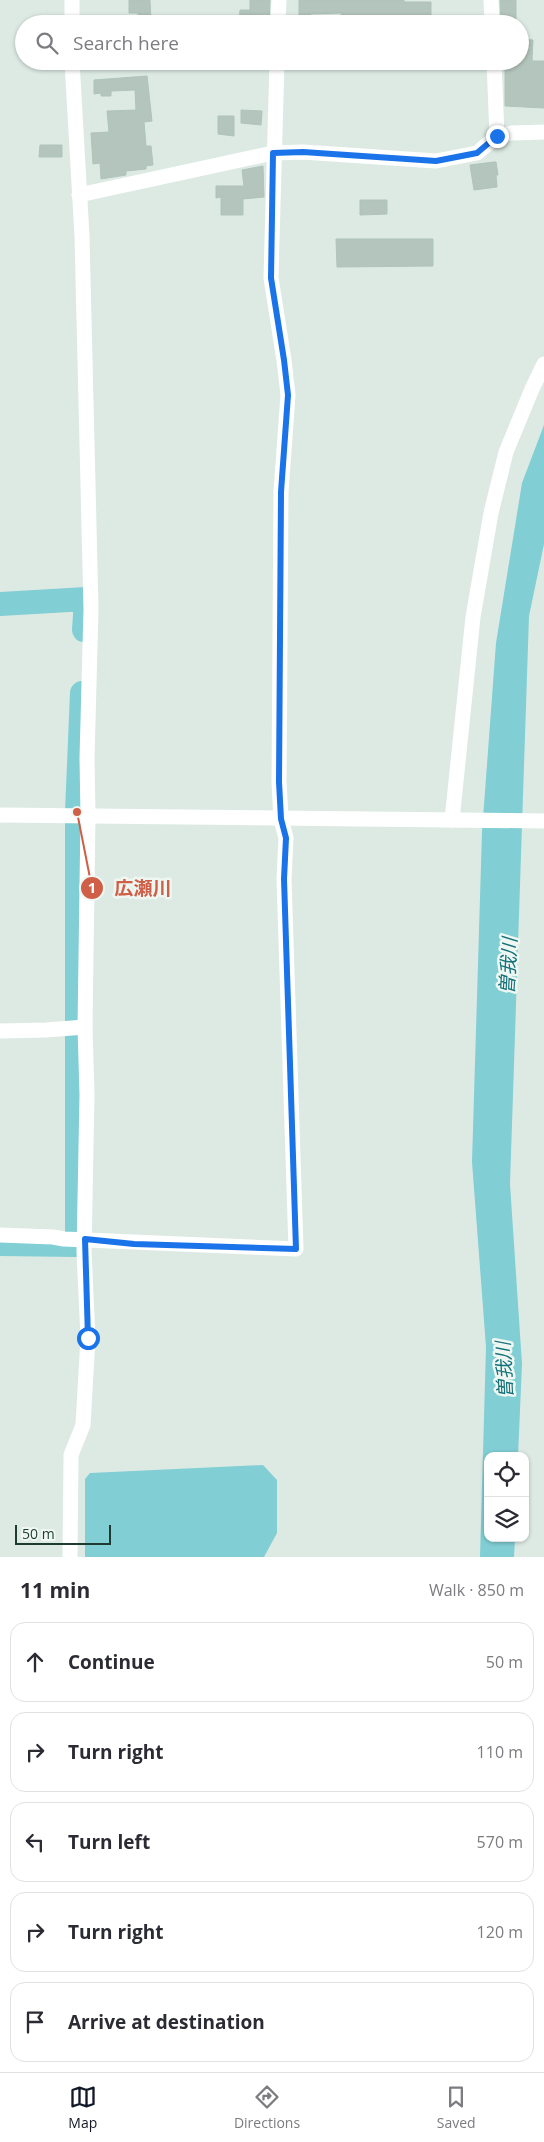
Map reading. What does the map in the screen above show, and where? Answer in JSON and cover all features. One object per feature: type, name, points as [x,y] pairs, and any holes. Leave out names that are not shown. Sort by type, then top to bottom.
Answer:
[{"type":"street","points":[[72,0],[72,15]]},
{"type":"street","points":[[278,15],[279,0]]},
{"type":"street","points":[[491,0],[492,15]]},
{"type":"street","points":[[70,1557],[72,1455],[83,1425],[88,1338],[85,1239],[87,1095],[85,1027],[87,758],[91,599],[84,306],[72,70]]},
{"type":"street","points":[[0,1235],[85,1239],[134,1244],[296,1249],[284,879],[286,838],[281,819],[279,782],[281,492],[288,395],[271,278],[277,70]]},
{"type":"street","points":[[494,70],[497,136]]},
{"type":"street","points":[[79,195],[273,153],[303,152],[436,161],[477,153],[497,136],[512,133],[544,132]]},
{"type":"street","points":[[452,820],[473,617],[491,513],[506,452],[544,364]]},
{"type":"street","points":[[0,815],[544,821]]},
{"type":"street","points":[[0,1031],[85,1027]]},
{"type":"water","name":"曽我川","points":[[544,425],[544,544],[529,616],[510,1184],[522,1364],[518,1452],[484,1452],[484,1542],[515,1542],[514,1557],[480,1557],[486,1347],[472,1162],[482,832],[496,643],[522,483]]},
{"type":"water","points":[[263,1465],[277,1480],[277,1533],[264,1557],[85,1557],[85,1479],[90,1473]]},
{"type":"building","points":[[129,0],[150,0],[151,15],[129,13]]},
{"type":"building","points":[[250,0],[270,0],[269,15],[240,15],[240,10],[250,10]]},
{"type":"building","points":[[299,0],[404,0],[404,2],[431,2],[431,15],[341,15],[341,13],[299,15]]},
{"type":"building","points":[[500,0],[516,0],[516,15],[501,15]]},
{"type":"building","points":[[529,40],[533,40],[532,61],[544,61],[544,108],[505,106],[505,70],[529,70]]},
{"type":"building","points":[[147,76],[152,121],[144,122],[146,146],[151,146],[153,165],[146,166],[146,169],[126,171],[126,175],[101,179],[100,163],[93,164],[91,133],[109,132],[107,111],[136,110],[135,90],[111,91],[111,96],[101,96],[101,93],[94,94],[94,80]]},
{"type":"building","points":[[241,110],[262,111],[261,125],[241,123]]},
{"type":"building","points":[[218,116],[234,116],[234,136],[218,134]]},
{"type":"building","points":[[40,145],[62,145],[62,157],[39,157]]},
{"type":"building","points":[[496,162],[497,187],[474,190],[470,165]]},
{"type":"building","points":[[263,166],[264,197],[243,199],[243,215],[221,215],[221,197],[216,198],[216,186],[244,186],[242,170]]},
{"type":"building","points":[[360,200],[387,200],[387,214],[360,215]]},
{"type":"building","points":[[336,239],[433,239],[433,266],[337,267]]},
{"type":"waterway","points":[[0,604],[86,599],[84,630]]},
{"type":"waterway","points":[[0,1244],[77,1245],[77,812],[82,693]]},
{"type":"place","name":"広瀬川","points":[[77,812]]},
{"type":"route","points":[[88,1338],[85,1239],[134,1244],[296,1249],[284,879],[286,838],[281,819],[279,782],[281,492],[288,395],[271,278],[273,153],[303,152],[436,161],[477,153],[497,136]]}]
